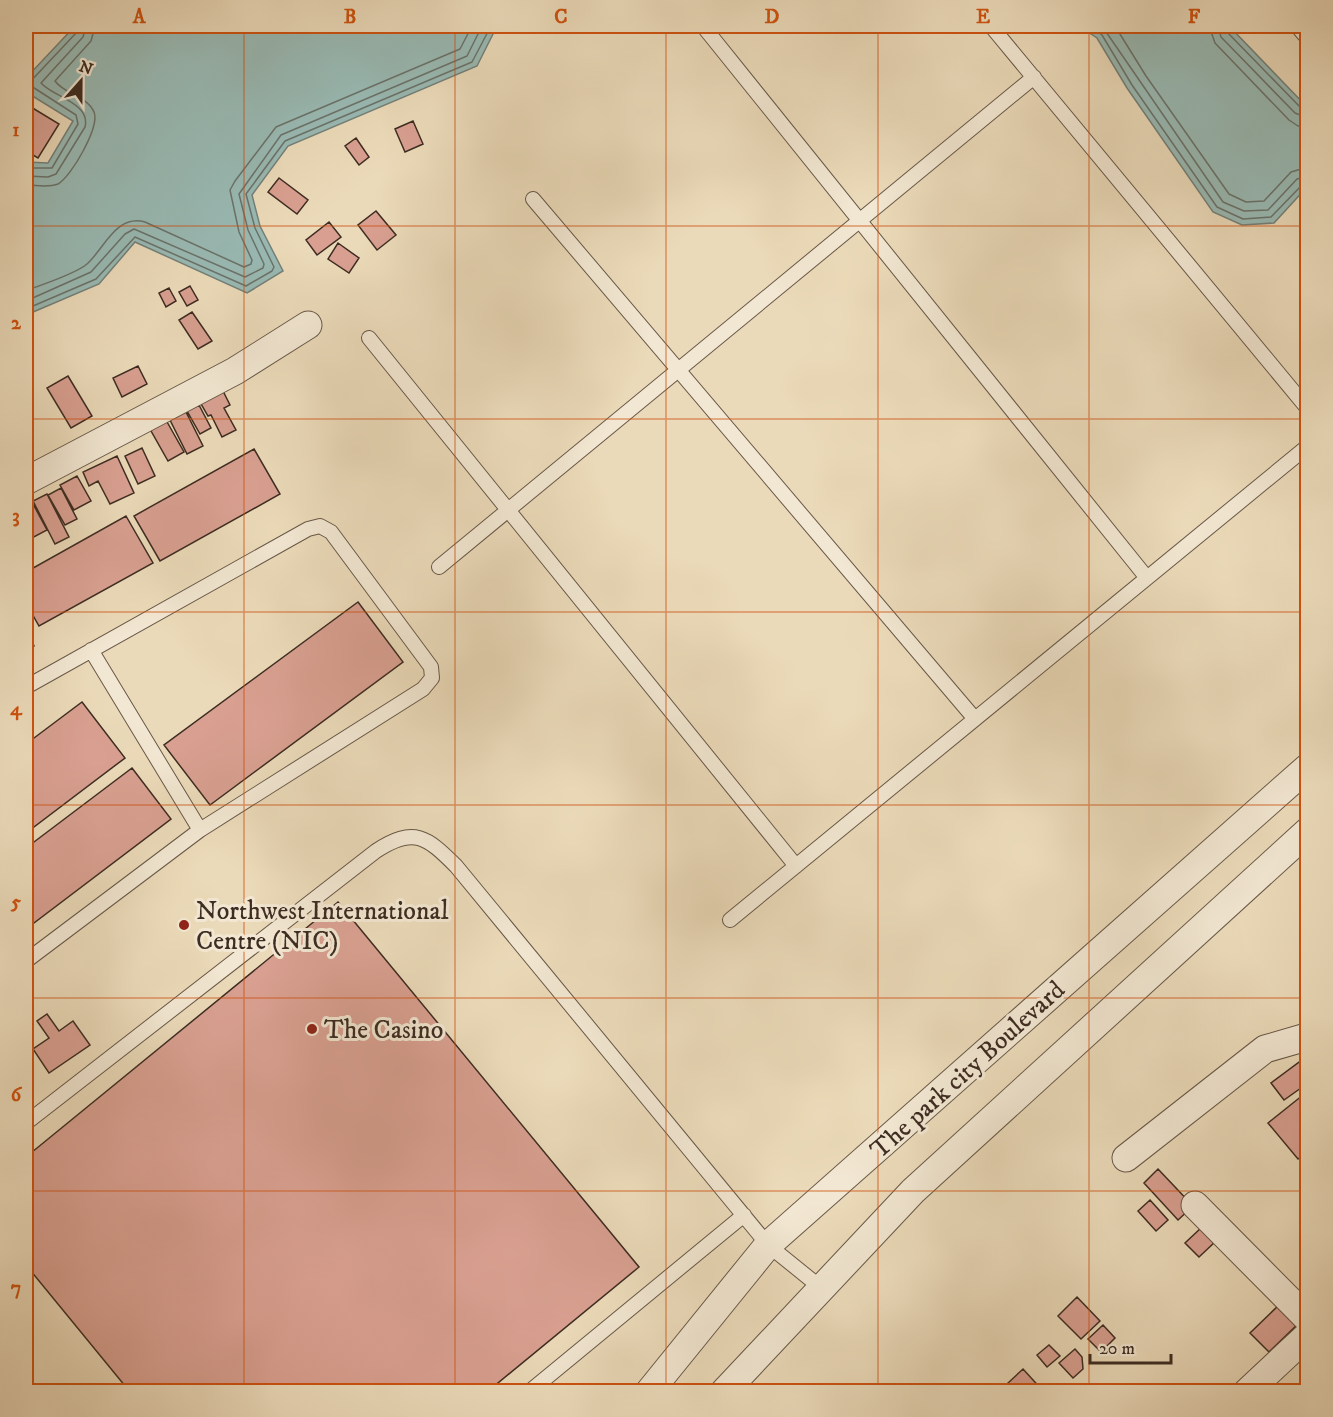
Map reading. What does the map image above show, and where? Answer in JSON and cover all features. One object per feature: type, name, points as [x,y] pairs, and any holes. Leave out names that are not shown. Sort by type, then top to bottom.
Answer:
[{"type":"street","points":[[26,481],[235,371],[308,325]]},
{"type":"street","name":"The park city Boulevard","points":[[649,1392],[768,1245],[1308,767]]},
{"type":"street","name":"The park city Boulevard","points":[[724,1392],[820,1287],[913,1191],[1308,831]]},
{"type":"street","points":[[1126,1158],[1265,1049],[1303,1038],[1308,1041]]},
{"type":"street","points":[[1195,1205],[1308,1319]]},
{"type":"street","points":[[1247,1392],[1308,1335]]},
{"type":"lane","points":[[704,26],[1147,578]]},
{"type":"lane","points":[[991,26],[1308,409]]},
{"type":"lane","points":[[1297,26],[1308,39]]},
{"type":"lane","points":[[439,567],[1034,77]]},
{"type":"lane","points":[[533,199],[975,719]]},
{"type":"lane","points":[[369,338],[796,866]]},
{"type":"lane","points":[[730,920],[1308,446]]},
{"type":"lane","points":[[26,687],[308,529],[320,526],[331,532],[431,667],[432,678],[423,689],[200,830],[26,961]]},
{"type":"lane","points":[[91,650],[200,830]]},
{"type":"lane","points":[[26,1123],[376,851],[394,839],[412,835],[435,844],[456,866],[768,1245],[820,1287]]},
{"type":"lane","points":[[529,1392],[744,1215]]},
{"type":"water","points":[[75,26],[497,26],[477,66],[288,146],[252,195],[260,226],[283,271],[247,293],[135,242],[99,284],[26,315],[26,162],[48,163],[73,121],[26,92],[26,78]]},
{"type":"water","points":[[1079,26],[1229,26],[1307,107],[1307,187],[1274,223],[1242,225],[1213,212],[1127,88],[1097,38]]},
{"type":"building","points":[[26,104],[59,124],[38,158],[26,151]]},
{"type":"building","points":[[413,121],[423,144],[405,152],[395,129]]},
{"type":"building","points":[[356,138],[369,157],[359,165],[345,146]]},
{"type":"building","points":[[279,178],[308,200],[297,214],[268,192]]},
{"type":"building","points":[[376,211],[396,235],[377,250],[358,225]]},
{"type":"building","points":[[329,222],[341,237],[317,255],[306,240]]},
{"type":"building","points":[[338,243],[359,258],[349,273],[328,259]]},
{"type":"building","points":[[190,286],[198,300],[187,306],[179,292]]},
{"type":"building","points":[[169,288],[176,301],[166,307],[159,293]]},
{"type":"building","points":[[192,312],[212,341],[198,349],[179,320]]},
{"type":"building","points":[[138,366],[147,384],[122,397],[113,378]]},
{"type":"building","points":[[68,376],[92,416],[71,428],[47,388]]},
{"type":"building","points":[[223,391],[230,405],[224,408],[236,430],[222,437],[211,415],[208,416],[200,402]]},
{"type":"building","points":[[199,405],[211,428],[200,434],[187,411]]},
{"type":"building","points":[[186,412],[203,446],[187,454],[170,420]]},
{"type":"building","points":[[162,413],[184,452],[168,461],[146,422]]},
{"type":"building","points":[[142,448],[155,476],[138,484],[125,456]]},
{"type":"building","points":[[254,449],[280,494],[160,561],[134,516]]},
{"type":"building","points":[[117,456],[134,493],[110,504],[98,481],[89,486],[83,472]]},
{"type":"building","points":[[77,476],[91,501],[74,510],[60,485]]},
{"type":"building","points":[[61,488],[77,519],[65,525],[48,495]]},
{"type":"building","points":[[47,494],[69,537],[55,544],[33,501]]},
{"type":"building","points":[[32,502],[47,530],[30,539],[26,532],[26,506]]},
{"type":"building","points":[[126,516],[153,563],[39,626],[26,603],[26,572]]},
{"type":"building","points":[[358,602],[403,662],[210,805],[164,745]]},
{"type":"building","points":[[26,629],[34,646],[26,650]]},
{"type":"building","points":[[82,702],[125,758],[26,833],[26,744]]},
{"type":"building","points":[[132,768],[171,819],[26,929],[26,848]]},
{"type":"building","name":"The Casino","points":[[338,902],[639,1267],[487,1392],[130,1392],[26,1265],[26,1157]]},
{"type":"building","points":[[47,1014],[59,1031],[73,1021],[90,1045],[49,1073],[33,1049],[49,1038],[37,1021]]},
{"type":"building","points":[[1306,1057],[1308,1083],[1284,1100],[1271,1083]]},
{"type":"building","points":[[1308,1091],[1308,1151],[1298,1159],[1268,1123]]},
{"type":"building","points":[[1158,1169],[1193,1206],[1178,1220],[1144,1183]]},
{"type":"building","points":[[1150,1200],[1168,1220],[1156,1231],[1138,1211]]},
{"type":"building","points":[[1202,1227],[1216,1241],[1199,1257],[1185,1243]]},
{"type":"building","points":[[1077,1297],[1100,1321],[1081,1339],[1058,1316]]},
{"type":"building","points":[[1281,1303],[1300,1322],[1269,1352],[1250,1333]]},
{"type":"building","points":[[1103,1325],[1115,1338],[1101,1352],[1088,1339]]},
{"type":"building","points":[[1049,1345],[1060,1356],[1047,1367],[1037,1355]]},
{"type":"building","points":[[1075,1349],[1082,1357],[1083,1369],[1073,1378],[1059,1363]]},
{"type":"building","points":[[1023,1369],[1044,1392],[1016,1392],[1008,1383]]},
{"type":"place","name":"Northwest International Centre (NIC)","points":[[184,925]]},
{"type":"place","name":"The Casino","points":[[312,1029]]}]
